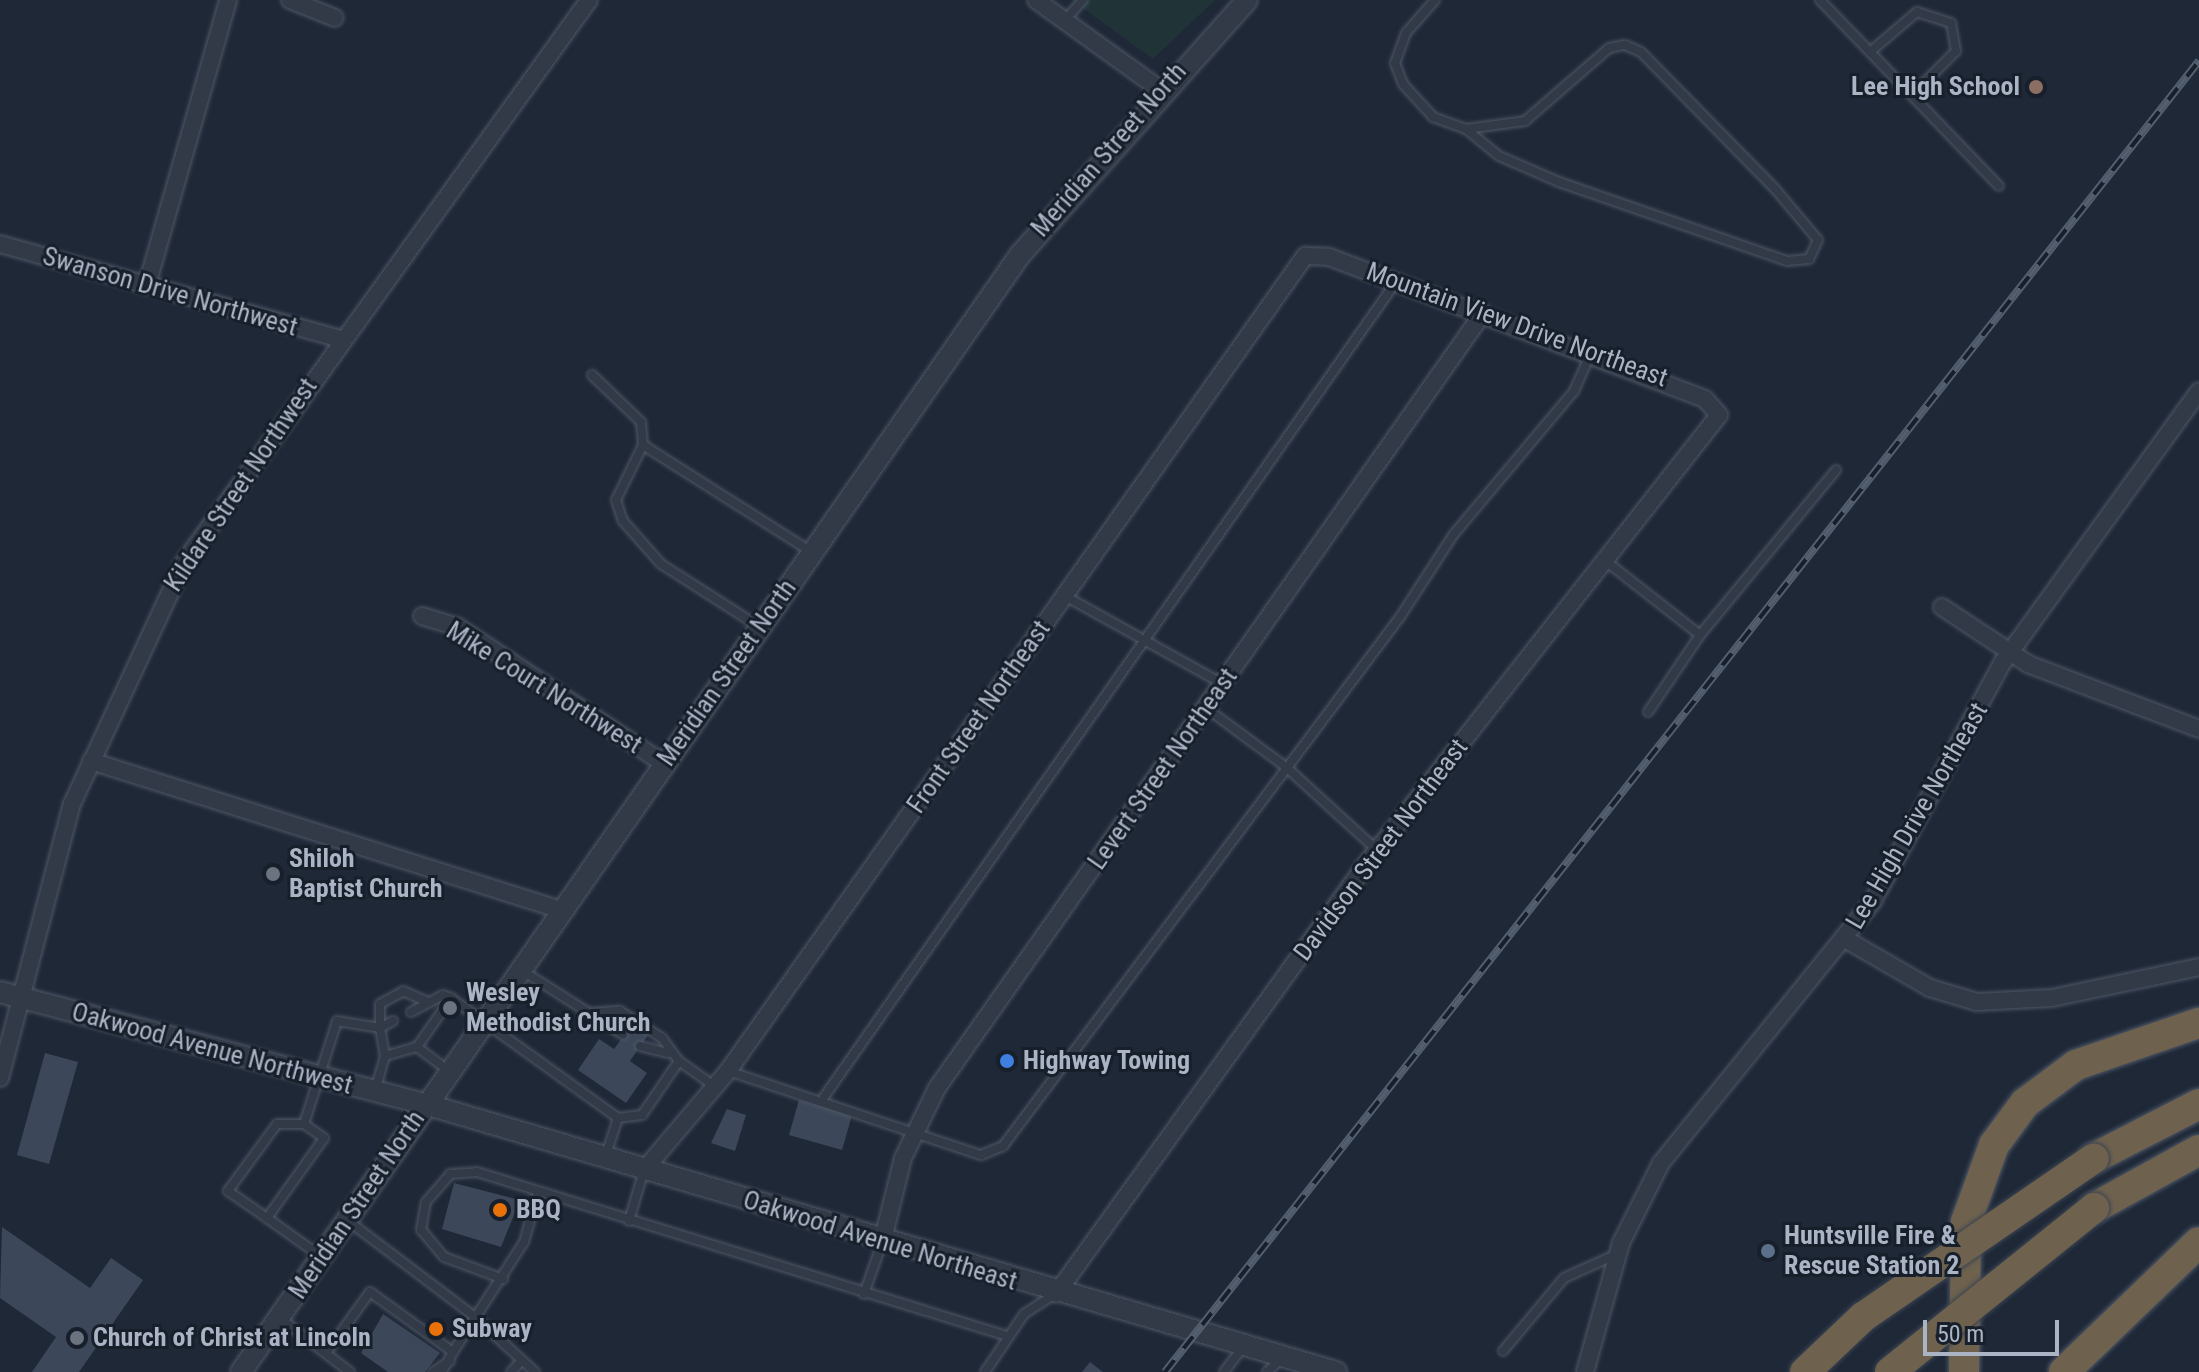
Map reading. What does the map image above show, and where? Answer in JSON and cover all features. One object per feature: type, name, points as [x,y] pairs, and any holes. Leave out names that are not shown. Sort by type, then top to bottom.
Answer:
[{"type":"highway","points":[[1963,1366],[1966,1222],[1994,1145],[2025,1103],[2076,1065],[2199,1023]]},
{"type":"highway","points":[[1805,1372],[1863,1317],[1962,1244],[2094,1158],[2199,1104]]},
{"type":"highway","points":[[1890,1372],[2094,1208],[2199,1150]]},
{"type":"highway","points":[[2064,1372],[2199,1242]]},
{"type":"street","points":[[147,285],[228,0]]},
{"type":"street","points":[[290,0],[335,18]]},
{"type":"street","name":"Kildare Street Northwest","points":[[0,1078],[72,804],[185,561],[340,339],[589,0]]},
{"type":"street","points":[[1036,0],[1161,90]]},
{"type":"street","name":"Meridian Street North","points":[[241,1372],[519,968],[1020,255],[1161,90],[1247,0]]},
{"type":"street","name":"Swanson Drive Northwest","points":[[0,244],[340,339]]},
{"type":"street","name":"Mountain View Drive Northeast","points":[[1305,256],[1329,257],[1677,384],[1719,415]]},
{"type":"street","name":"Front Street Northeast","points":[[644,1170],[728,1071],[1305,256]]},
{"type":"street","name":"Levert Street Northeast","points":[[882,1243],[916,1128],[937,1088],[1483,313]]},
{"type":"street","name":"Lee High Drive Northeast","points":[[1585,1372],[1617,1254],[1661,1163],[1845,939],[1948,771],[2009,652],[2199,391]]},
{"type":"street","name":"Davidson Street Northeast","points":[[1056,1294],[1377,850],[1607,562],[1719,415]]},
{"type":"street","points":[[1942,607],[2009,652],[2199,729]]},
{"type":"street","name":"Mike Court Northwest","points":[[422,616],[458,627],[664,764]]},
{"type":"street","points":[[91,761],[561,910]]},
{"type":"street","points":[[1845,939],[1930,988],[1977,1002],[2121,985],[2199,967]]},
{"type":"street","name":"Oakwood Avenue Northwest","points":[[0,992],[425,1104]]},
{"type":"street","name":"Oakwood Avenue Northeast","points":[[425,1104],[882,1243],[1242,1348],[1274,1365],[1336,1372]]},
{"type":"lane","points":[[1064,21],[1083,0]]},
{"type":"lane","points":[[1435,0],[1406,33],[1395,63],[1403,84],[1433,117],[1466,129],[1499,156],[1559,182],[1787,261],[1809,259],[1818,240],[1641,52],[1625,45],[1609,48],[1525,121],[1466,129]]},
{"type":"lane","points":[[1820,0],[1999,186]]},
{"type":"lane","points":[[1870,52],[1917,12],[1951,23],[1956,51],[1912,95]]},
{"type":"lane","points":[[824,1097],[1396,281]]},
{"type":"lane","points":[[728,1071],[824,1097],[916,1128],[981,1155],[1003,1146],[1286,767],[1454,534],[1574,391],[1591,353]]},
{"type":"lane","points":[[592,375],[641,422],[643,445],[622,478],[616,500],[623,521],[661,564],[759,627]]},
{"type":"lane","points":[[643,445],[810,551]]},
{"type":"lane","points":[[1648,712],[1700,635],[1836,470]]},
{"type":"lane","points":[[1607,562],[1700,635]]},
{"type":"lane","points":[[1065,596],[1223,684]]},
{"type":"lane","points":[[1206,708],[1286,767],[1377,850]]},
{"type":"lane","points":[[519,968],[623,1035]]},
{"type":"lane","points":[[375,1091],[385,1056],[380,1004],[403,991],[428,1002]]},
{"type":"lane","points":[[385,1056],[417,1047],[451,998]]},
{"type":"lane","points":[[411,1012],[428,1002],[451,998],[485,1018],[618,1118],[642,1115],[679,1061]]},
{"type":"lane","points":[[589,1013],[620,1011],[662,1038],[668,1053]]},
{"type":"lane","points":[[304,1124],[337,1021],[380,1028],[393,1021]]},
{"type":"lane","points":[[640,1046],[668,1053],[714,1086]]},
{"type":"lane","points":[[417,1047],[449,1071]]},
{"type":"lane","points":[[605,1159],[618,1118]]},
{"type":"lane","points":[[267,1218],[324,1138],[304,1124],[277,1124],[228,1191],[321,1257]]},
{"type":"lane","points":[[629,1221],[644,1170]]},
{"type":"lane","points":[[503,1279],[444,1257],[421,1230],[426,1202],[450,1174],[477,1172],[1007,1336]]},
{"type":"lane","points":[[442,1372],[474,1316],[503,1279],[524,1242],[538,1193]]},
{"type":"lane","points":[[346,1220],[474,1316],[535,1372]]},
{"type":"lane","points":[[864,1294],[882,1243]]},
{"type":"lane","points":[[1503,1351],[1564,1278],[1617,1254]]},
{"type":"lane","points":[[326,1353],[370,1292],[452,1357]]},
{"type":"lane","points":[[985,1372],[1024,1314],[1056,1294]]},
{"type":"lane","points":[[280,1319],[350,1372]]},
{"type":"lane","points":[[1224,1372],[1242,1348]]},
{"type":"lane","points":[[433,1372],[452,1357]]},
{"type":"lane","points":[[511,1372],[522,1360]]},
{"type":"green space","points":[[1072,0],[1215,0],[1153,59]]},
{"type":"building","points":[[632,1024],[648,1035],[630,1061],[647,1073],[626,1103],[578,1070],[599,1039],[614,1049]]},
{"type":"building","points":[[45,1053],[78,1062],[49,1164],[17,1155]]},
{"type":"building","points":[[799,1100],[852,1115],[842,1150],[789,1135]]},
{"type":"building","points":[[727,1109],[746,1115],[735,1151],[711,1143]]},
{"type":"building","points":[[454,1183],[520,1200],[501,1247],[442,1229]]},
{"type":"building","points":[[2,1227],[90,1288],[111,1258],[143,1280],[79,1372],[32,1372],[56,1337],[0,1298]]},
{"type":"building","points":[[383,1314],[440,1353],[425,1372],[388,1372],[361,1353]]},
{"type":"building","points":[[1090,1362],[1103,1372],[1082,1372]]},
{"type":"railway","points":[[1165,1372],[2199,61]]},
{"type":"place","name":"Lee High School","points":[[2036,87]]},
{"type":"place","name":"Shiloh Baptist Church","points":[[273,874]]},
{"type":"place","name":"Wesley Methodist Church","points":[[450,1008]]},
{"type":"place","name":"Highway Towing","points":[[1007,1061]]},
{"type":"place","name":"BBQ","points":[[500,1210]]},
{"type":"place","name":"Huntsville Fire & Rescue Station 2","points":[[1768,1251]]},
{"type":"place","name":"Subway","points":[[436,1329]]},
{"type":"place","name":"Church of Christ at Lincoln","points":[[77,1338]]}]
